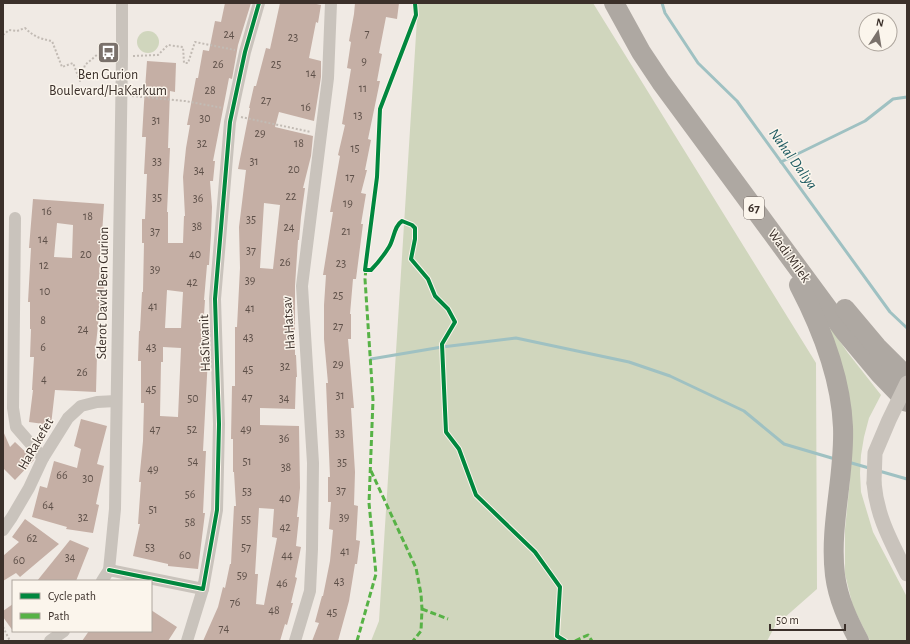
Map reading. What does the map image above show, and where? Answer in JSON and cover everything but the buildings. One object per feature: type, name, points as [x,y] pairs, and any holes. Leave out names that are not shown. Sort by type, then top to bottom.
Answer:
[{"type":"highway","name":"Wadi Milek","points":[[614,3],[641,52],[661,82],[845,332],[880,374],[907,402]]},
{"type":"highway","name":"Wadi Milek","points":[[630,3],[653,45],[672,74],[831,290],[856,323],[907,377]]},
{"type":"highway","points":[[750,203],[794,275],[806,299],[824,340],[837,382],[843,427],[835,529],[835,575],[844,610],[859,641]]},
{"type":"street","name":"Sderot David Ben Gurion","points":[[110,570],[115,510],[122,3]]},
{"type":"street","name":"HaSitvanit","points":[[203,589],[217,510],[219,424],[215,299],[230,122],[245,52],[259,3]]},
{"type":"street","name":"HaHatsav","points":[[295,641],[310,591],[314,463],[302,286],[328,78],[330,3]]},
{"type":"street","points":[[15,218],[13,408],[16,427],[43,458]]},
{"type":"street","points":[[907,383],[875,453],[874,483],[875,500],[879,515],[907,574]]},
{"type":"street","name":"HaRakefet","points":[[3,530],[29,488],[43,458],[68,418],[81,406],[97,402],[116,401]]},
{"type":"street","points":[[103,580],[110,570],[203,589],[187,641]]},
{"type":"street","points":[[50,641],[63,632]]},
{"type":"path","points":[[3,35],[9,30],[18,31],[25,28],[32,35],[52,41],[62,67],[73,63],[80,81],[85,65],[98,54],[122,51],[158,55],[168,45],[183,47],[184,63],[188,64],[195,42],[245,52]]},
{"type":"path","points":[[121,95],[185,101],[322,134]]},
{"type":"path","points":[[3,627],[10,641]]},
{"type":"green space","points":[[418,3],[593,3],[816,363],[817,589],[775,626],[767,641],[371,641],[379,621]]},
{"type":"green space","points":[[148,31],[156,34],[159,42],[156,50],[148,53],[140,50],[137,42],[140,34]]},
{"type":"green space","points":[[830,327],[881,395],[869,418],[864,437],[860,473],[861,492],[873,532],[907,597],[907,641],[870,641],[853,607],[845,574],[845,529],[850,480]]},
{"type":"waterway","name":"Nahal Daliya","points":[[662,3],[665,13],[698,63],[737,101],[890,312],[907,328]]},
{"type":"waterway","points":[[781,162],[865,121],[893,99],[907,97]]},
{"type":"waterway","points":[[371,359],[442,347],[516,338],[629,362],[670,376],[744,411],[784,444],[835,459]]},
{"type":"waterway","points":[[848,462],[869,468]]},
{"type":"waterway","points":[[879,471],[907,479]]},
{"type":"marked path","points":[[357,641],[376,574],[369,503],[373,400],[365,279],[366,268]]},
{"type":"marked path","points":[[371,471],[416,568],[422,609],[421,631],[413,641]]},
{"type":"marked path","points":[[422,609],[448,619]]},
{"type":"marked path","points":[[575,641],[588,635],[592,641]]},
{"type":"cycle path","points":[[109,570],[203,589],[217,510],[219,424],[215,299],[230,122],[245,52],[259,3]]},
{"type":"cycle path","points":[[415,3],[416,15],[380,109],[377,177],[365,270],[371,270],[383,256],[391,244],[399,223],[402,221],[412,225],[415,228],[415,239],[411,259],[428,279],[435,296],[448,309],[455,322],[442,344],[446,432],[459,449],[476,495],[535,552],[560,587],[557,636],[565,641]]},
{"type":"place","name":"Ben Gurion Boulevard/HaKarkum","points":[[108,53]]}]
